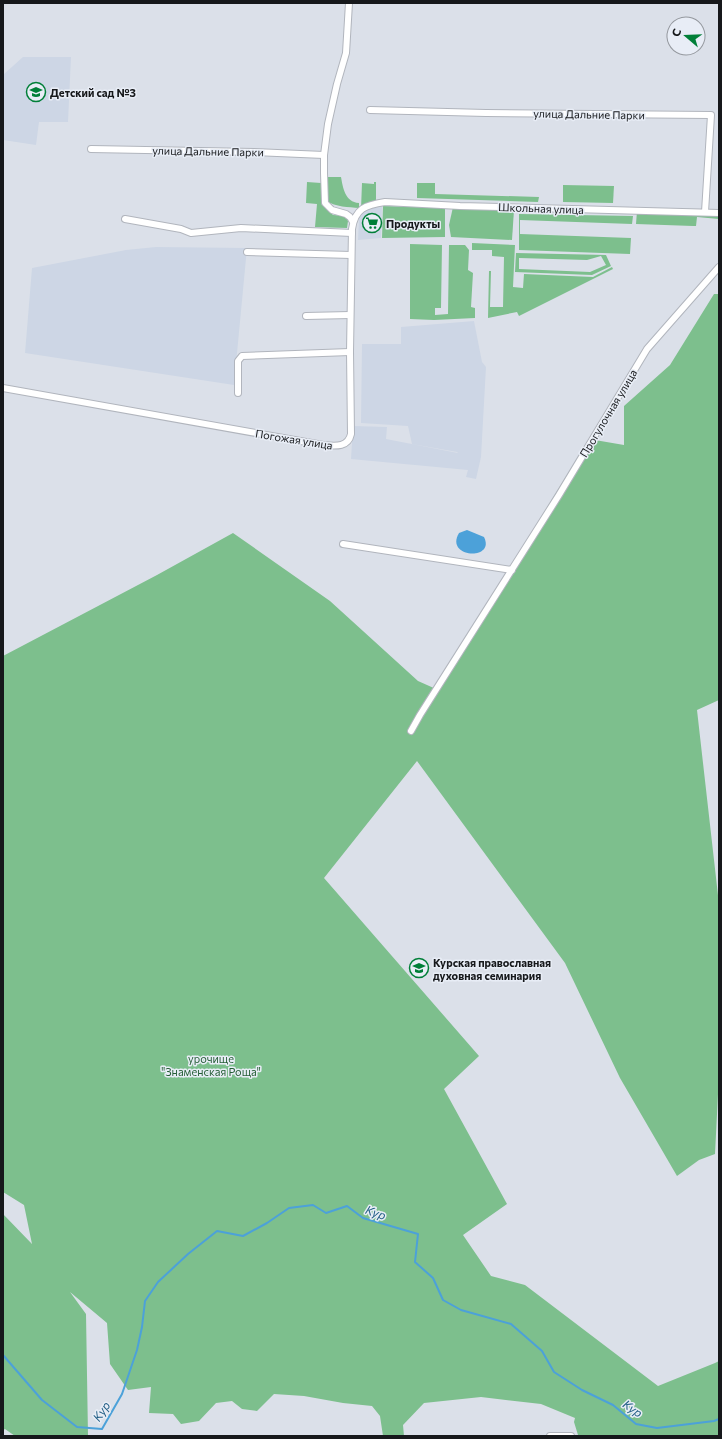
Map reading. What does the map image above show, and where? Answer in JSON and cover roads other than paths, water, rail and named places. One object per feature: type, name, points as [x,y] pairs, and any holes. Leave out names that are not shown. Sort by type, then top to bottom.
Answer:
[{"type":"street","points":[[349,3],[346,53],[337,84],[327,131],[324,155],[325,203],[332,210],[346,214],[353,222]]},
{"type":"street","name":"улица Дальние Парки","points":[[370,110],[486,113],[711,115],[705,212]]},
{"type":"street","name":"улица Дальние Парки","points":[[91,149],[324,155]]},
{"type":"street","name":"Школьная улица","points":[[363,207],[385,202],[460,206],[719,213]]},
{"type":"street","name":"Погожая улица","points":[[3,388],[309,443],[341,446],[346,444],[350,440],[351,434],[350,315],[352,233],[353,222],[363,207]]},
{"type":"street","points":[[125,219],[181,229],[191,233],[241,228],[352,233]]},
{"type":"street","points":[[247,252],[351,254]]},
{"type":"street","name":"Прогулочная улица","points":[[411,731],[512,570],[647,349],[719,267]]},
{"type":"street","points":[[306,316],[350,315]]},
{"type":"street","points":[[238,393],[238,361],[242,356],[350,352]]},
{"type":"street","points":[[343,544],[512,570]]},
{"type":"street","points":[[550,1436],[571,1436]]},
{"type":"water","points":[[467,530],[484,537],[486,545],[483,550],[477,553],[470,553],[463,552],[458,548],[456,541],[459,533]]},
{"type":"waterway","name":"Кур","points":[[3,1355],[42,1400],[77,1427],[102,1429],[122,1394],[137,1350],[142,1327],[145,1301],[158,1282],[188,1254],[217,1231],[243,1236],[267,1223],[289,1208],[313,1205],[326,1213],[347,1206],[363,1218],[418,1234],[415,1262],[433,1278],[443,1300],[461,1310],[511,1324],[542,1351],[554,1372],[582,1390],[613,1405],[636,1424],[657,1428],[714,1421],[719,1419]]},
{"type":"place","name":"Детский сад №3","points":[[36,92]]},
{"type":"place","name":"Продукты","points":[[372,223]]},
{"type":"place","name":"Курская православная духовная семинария","points":[[419,968]]},
{"type":"park label","name":"урочище \"Знаменская Роща\"","points":[[211,1064]]}]
